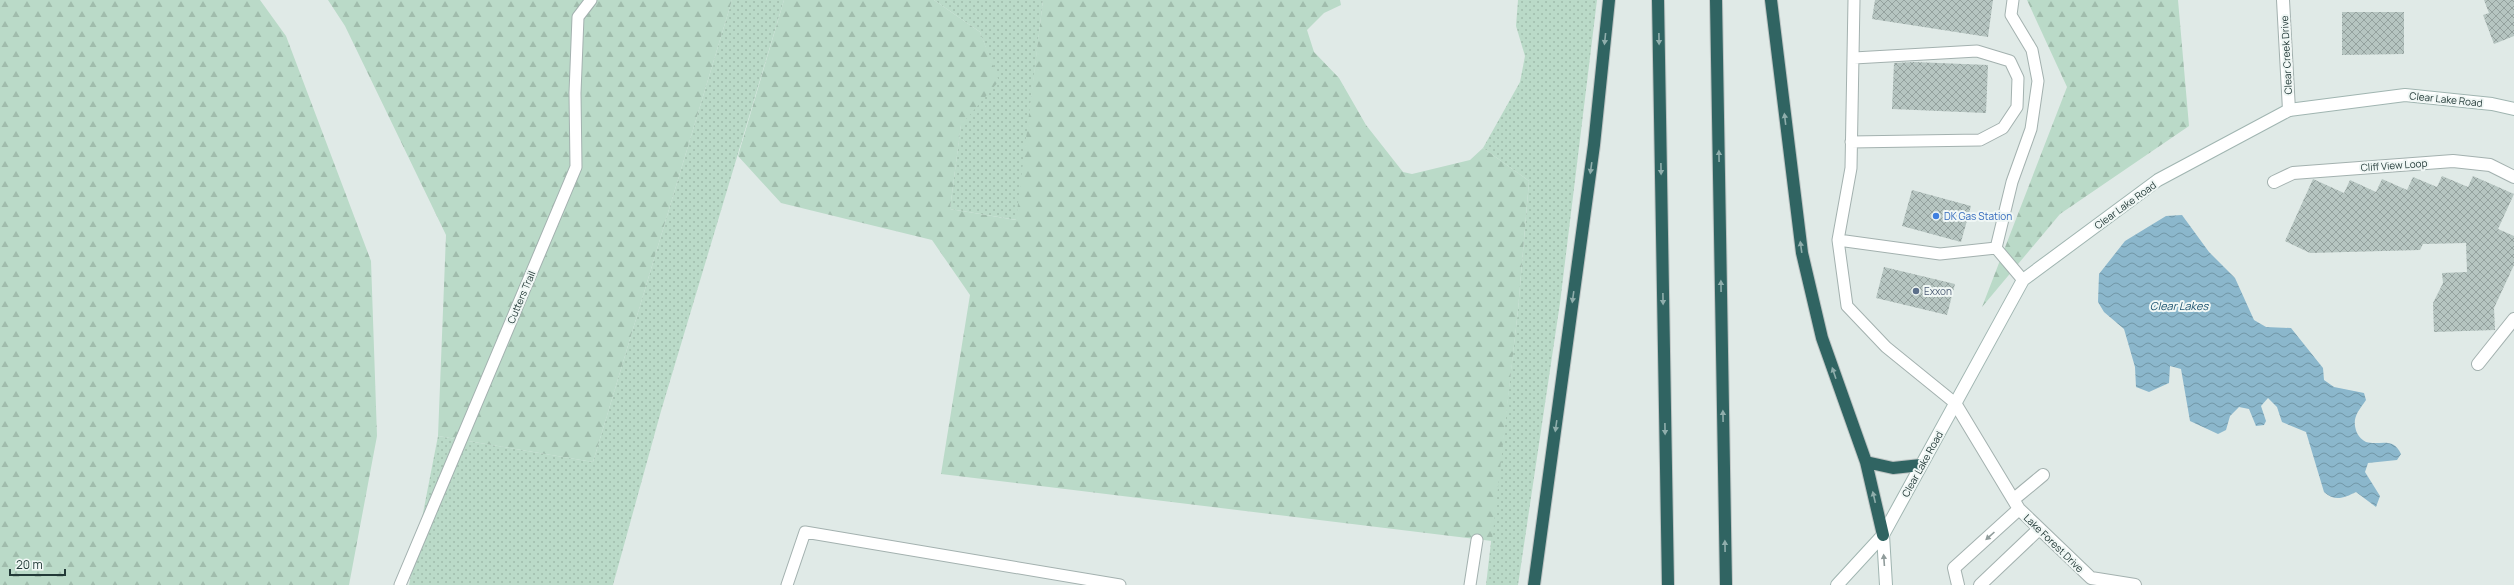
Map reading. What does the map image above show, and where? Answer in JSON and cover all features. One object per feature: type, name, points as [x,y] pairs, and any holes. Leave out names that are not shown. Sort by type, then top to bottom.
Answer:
[{"type":"highway","points":[[1534,585],[1594,145],[1610,0]]},
{"type":"highway","points":[[1658,0],[1668,585]]},
{"type":"highway","points":[[1716,0],[1726,585]]},
{"type":"highway","points":[[1771,0],[1802,253],[1822,338],[1866,462],[1883,535]]},
{"type":"highway","points":[[1866,462],[1893,468],[1921,465]]},
{"type":"street","name":"Clear Creek Drive","points":[[2283,0],[2289,110]]},
{"type":"street","name":"Clear Lake Road","points":[[1837,585],[1883,535],[2023,280],[2158,180],[2289,110],[2405,95],[2492,104],[2514,109]]},
{"type":"street","name":"Cliff View Loop","points":[[2274,182],[2293,173],[2453,161],[2490,165],[2514,177]]},
{"type":"street","points":[[2478,364],[2514,319]]},
{"type":"street","name":"Lake Forest Drive","points":[[1955,403],[2017,504],[2039,529],[2091,578],[2135,585]]},
{"type":"street","points":[[2017,504],[2043,475]]},
{"type":"street","name":"Lake Forest Drive","points":[[1958,585],[1954,568],[2017,504]]},
{"type":"street","points":[[1980,585],[2039,529]]},
{"type":"street","points":[[1883,535],[1886,585]]},
{"type":"lane","name":"Cutters Trail","points":[[400,585],[576,167],[575,93],[578,17],[591,0]]},
{"type":"lane","points":[[1854,0],[1852,142],[1850,168],[1838,240],[1847,306],[1886,348],[1955,403]]},
{"type":"lane","points":[[1996,248],[2012,182],[2031,129],[2038,81],[2032,50],[2011,15],[2013,0]]},
{"type":"lane","points":[[1852,142],[1980,140],[2003,128],[2017,107],[2018,78],[2010,61],[1977,51],[1854,58]]},
{"type":"lane","points":[[1838,240],[1940,254],[1996,248]]},
{"type":"lane","points":[[1996,248],[2023,280]]},
{"type":"lane","points":[[787,585],[805,532],[1120,585]]},
{"type":"lane","points":[[1470,585],[1477,540]]},
{"type":"green space","points":[[0,0],[260,0],[286,36],[371,261],[377,436],[349,585],[0,585]]},
{"type":"green space","points":[[328,0],[732,0],[593,462],[438,436],[446,235],[345,26]]},
{"type":"green space","points":[[732,0],[784,0],[661,411],[613,585],[409,585],[438,436],[593,462]]},
{"type":"green space","points":[[784,0],[934,0],[980,32],[999,81],[961,125],[950,209],[1016,220],[1043,0],[1340,0],[1341,5],[1324,13],[1307,30],[1314,52],[1339,78],[1366,125],[1403,172],[1412,174],[1470,160],[1483,148],[1529,181],[1518,310],[1492,541],[941,474],[970,295],[932,240],[781,203],[738,156]]},
{"type":"green space","points":[[934,0],[1043,0],[1017,220],[950,209],[961,124],[998,81],[980,32]]},
{"type":"green space","points":[[1518,0],[1597,0],[1560,303],[1518,585],[1486,585],[1518,310],[1529,181],[1483,148],[1520,82],[1525,56],[1516,26]]},
{"type":"green space","points":[[2027,0],[2178,0],[2189,126],[2060,214],[1982,307],[2067,87]]},
{"type":"water","name":"Clear Lakes","points":[[2182,215],[2209,252],[2235,278],[2254,320],[2266,327],[2291,328],[2323,368],[2324,380],[2334,387],[2364,393],[2366,400],[2355,419],[2355,428],[2358,434],[2366,442],[2390,443],[2398,448],[2401,454],[2397,460],[2368,463],[2365,472],[2380,496],[2376,507],[2356,492],[2347,496],[2336,498],[2324,492],[2306,432],[2282,422],[2277,407],[2268,398],[2261,406],[2266,421],[2264,425],[2256,426],[2249,409],[2239,407],[2230,416],[2226,430],[2218,434],[2190,421],[2181,369],[2170,366],[2169,383],[2149,392],[2136,387],[2135,367],[2124,329],[2104,312],[2098,302],[2099,274],[2125,241],[2166,216]]},
{"type":"building","points":[[1875,0],[1993,0],[1988,37],[1872,19]]},
{"type":"building","points":[[2484,0],[2514,0],[2514,36],[2494,44],[2483,15],[2489,13]]},
{"type":"building","points":[[2342,12],[2404,12],[2404,54],[2342,55]]},
{"type":"building","points":[[1914,62],[1988,65],[1986,113],[1892,109],[1894,63]]},
{"type":"building","points":[[2442,176],[2468,187],[2473,176],[2514,194],[2498,229],[2514,236],[2514,265],[2494,308],[2495,330],[2434,332],[2433,303],[2443,283],[2442,273],[2467,272],[2466,243],[2423,244],[2420,250],[2310,253],[2285,241],[2313,179],[2344,193],[2350,180],[2376,192],[2382,179],[2407,190],[2413,177],[2437,187]]},
{"type":"building","name":"DK Gas Station","points":[[1912,190],[1971,206],[1961,242],[1902,226]]},
{"type":"building","name":"Exxon","points":[[1884,267],[1955,284],[1947,315],[1876,298]]},
{"type":"place","name":"DK Gas Station","points":[[1936,216]]},
{"type":"place","name":"Exxon","points":[[1916,291]]}]
